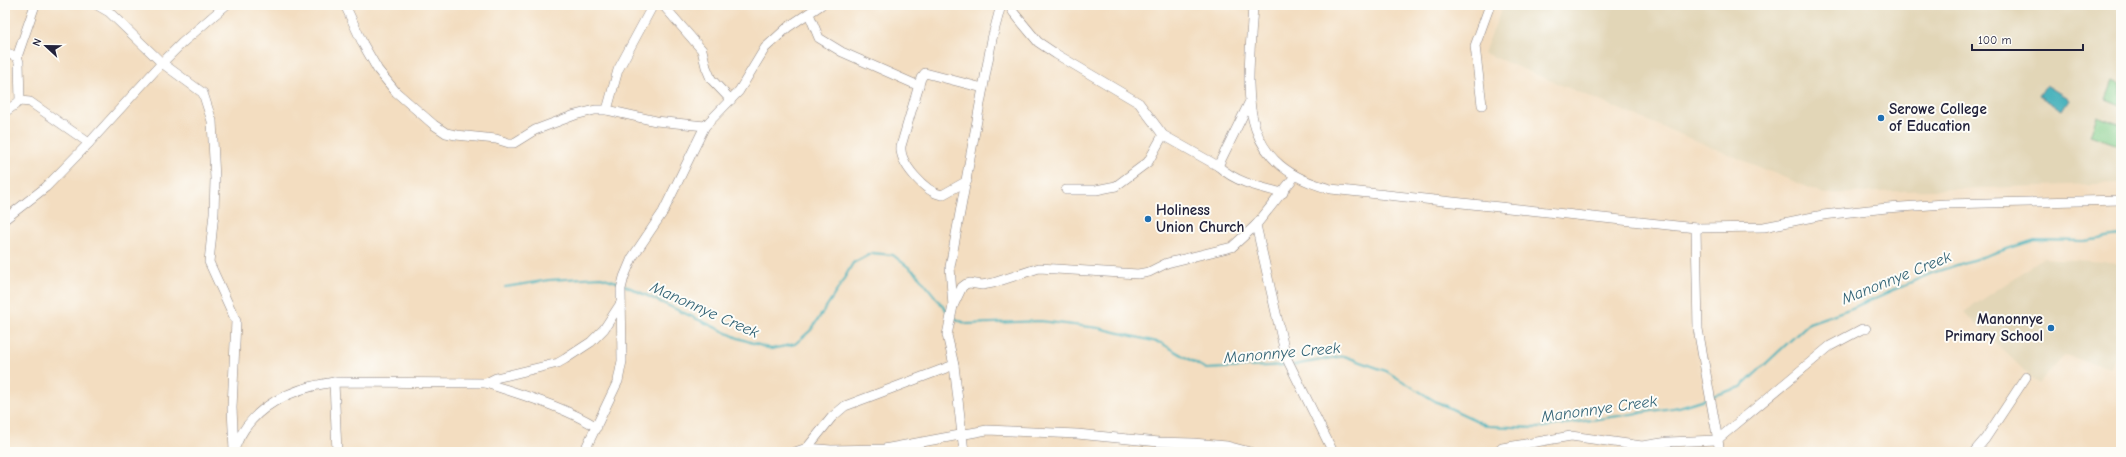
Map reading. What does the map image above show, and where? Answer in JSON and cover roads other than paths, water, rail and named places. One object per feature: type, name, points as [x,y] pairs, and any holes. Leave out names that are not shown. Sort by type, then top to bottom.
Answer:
[{"type":"street","points":[[20,101],[19,62],[17,58],[36,5]]},
{"type":"street","points":[[97,5],[109,12],[162,63],[203,93],[212,121],[214,213],[209,262],[236,321],[232,408],[234,452]]},
{"type":"street","points":[[5,219],[46,187],[90,143],[162,63],[182,43],[226,5]]},
{"type":"street","points":[[345,5],[363,44],[383,76],[396,92],[434,125],[446,133],[514,143],[535,130],[575,115],[595,110],[607,110],[656,121],[705,126]]},
{"type":"street","points":[[663,5],[702,50],[706,67],[711,79],[731,100]]},
{"type":"street","points":[[584,452],[618,381],[622,361],[621,303],[624,277],[632,258],[663,212],[705,126],[739,91],[765,48],[788,27],[822,5]]},
{"type":"street","points":[[953,306],[950,267],[992,39],[1001,5]]},
{"type":"street","points":[[1009,5],[1018,19],[1038,42],[1139,103],[1163,135],[1218,166],[1227,174],[1245,183],[1283,193]]},
{"type":"street","points":[[1253,5],[1249,103],[1254,127],[1266,149],[1276,161],[1295,176],[1319,186],[1346,191],[1696,228],[1764,227],[1824,215],[1945,204],[2121,200]]},
{"type":"street","points":[[1482,105],[1475,46],[1490,5]]},
{"type":"street","points":[[607,110],[618,70],[648,7]]},
{"type":"street","points":[[809,14],[820,38],[842,52],[918,86]]},
{"type":"street","points":[[5,52],[17,58]]},
{"type":"street","points":[[967,180],[942,195],[936,194],[927,189],[916,178],[901,154],[901,146],[922,76],[927,73],[983,88]]},
{"type":"street","points":[[5,112],[20,101],[30,102],[90,143]]},
{"type":"street","points":[[1218,166],[1249,103]]},
{"type":"street","points":[[1066,190],[1096,190],[1116,186],[1148,162],[1163,135]]},
{"type":"street","points":[[964,452],[954,365],[947,334],[953,306],[962,287],[970,283],[982,285],[993,283],[1039,268],[1138,274],[1149,272],[1167,263],[1232,247],[1256,225],[1295,176]]},
{"type":"street","points":[[1256,225],[1286,356],[1333,452]]},
{"type":"street","points":[[1696,228],[1698,329],[1720,452]]},
{"type":"street","points":[[234,452],[245,427],[254,416],[273,402],[313,385],[334,382],[486,383],[558,363],[565,359],[592,342],[604,329],[621,303]]},
{"type":"street","points":[[1498,452],[1502,448],[1571,436],[1642,446],[1668,442],[1717,440],[1830,346],[1862,329],[1866,329]]},
{"type":"street","points":[[806,448],[832,417],[845,406],[954,365]]},
{"type":"street","points":[[1974,452],[1985,439],[2026,377]]},
{"type":"street","points":[[334,382],[337,452]]},
{"type":"street","points":[[486,383],[536,398],[575,414],[597,427]]},
{"type":"street","points":[[795,452],[806,448],[831,450],[884,449],[987,430],[1077,434],[1159,442],[1193,442],[1250,452]]},
{"type":"water","points":[[2046,85],[2069,99],[2062,110],[2039,96]]},
{"type":"waterway","name":"Manonnye Creek","points":[[1712,396],[1741,387],[1809,323],[1852,308],[1932,273],[2035,240],[2084,241],[2121,236]]},
{"type":"waterway","name":"Manonnye Creek","points":[[624,285],[738,338],[771,349],[795,344],[811,330],[853,263],[872,253],[893,255],[917,274],[949,314]]},
{"type":"waterway","name":"Manonnye Creek","points":[[505,287],[549,280],[601,277],[620,283]]},
{"type":"waterway","name":"Manonnye Creek","points":[[954,318],[967,324],[1040,321],[1099,328],[1161,343],[1206,369],[1287,365]]},
{"type":"waterway","name":"Manonnye Creek","points":[[1293,365],[1344,356],[1386,371],[1435,401],[1488,426],[1538,428],[1679,407],[1708,398]]},
{"type":"place","name":"Serowe College of Education","points":[[1881,118]]},
{"type":"place","name":"Holiness Union Church","points":[[1148,219]]},
{"type":"place","name":"Manonnye Primary School","points":[[2051,328]]}]
